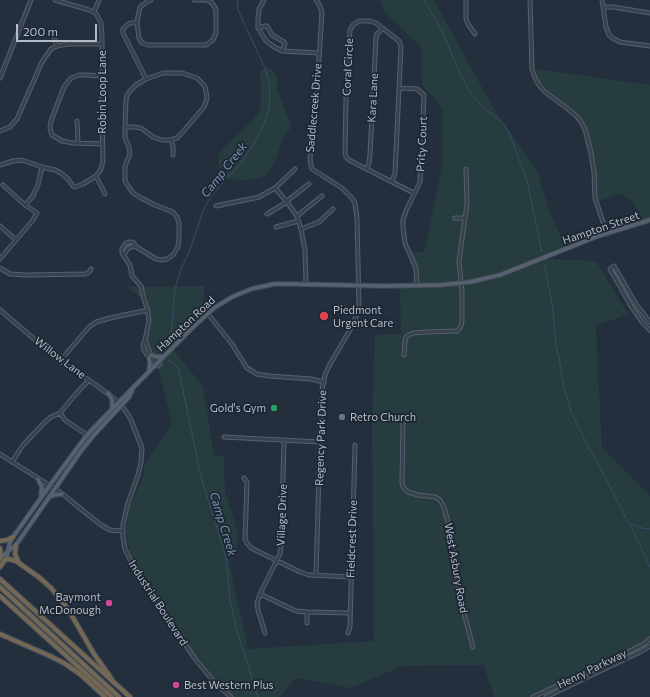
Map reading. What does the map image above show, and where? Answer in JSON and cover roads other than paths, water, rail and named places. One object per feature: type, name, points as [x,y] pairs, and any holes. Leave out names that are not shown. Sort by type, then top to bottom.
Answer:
[{"type":"highway","points":[[0,541],[13,537]]},
{"type":"highway","points":[[16,545],[15,554],[20,563]]},
{"type":"highway","points":[[0,548],[2,559],[20,563],[44,581],[62,600],[94,654],[110,675],[114,683]]},
{"type":"highway","name":"Hampton Road","points":[[0,567],[2,559]]},
{"type":"highway","points":[[0,578],[130,697]]},
{"type":"highway","points":[[0,587],[119,697]]},
{"type":"highway","points":[[0,596],[112,697]]},
{"type":"highway","points":[[0,634],[64,663],[80,674],[106,697]]},
{"type":"main road","name":"Hampton Street","points":[[558,252],[580,243],[650,220]]},
{"type":"main road","name":"Hampton Road","points":[[8,550],[16,545],[81,452],[134,387],[208,314],[238,294],[251,288],[274,284],[359,286],[440,285],[461,283],[500,275],[558,252]]},
{"type":"main road","points":[[149,371],[150,356],[165,355]]},
{"type":"main road","name":"Hampton Road","points":[[2,559],[8,550],[13,537],[87,435],[112,408],[129,397],[134,387]]},
{"type":"main road","points":[[108,393],[112,399],[112,408]]},
{"type":"main road","points":[[38,479],[42,490],[41,497]]},
{"type":"main road","points":[[48,498],[54,495],[62,494]]},
{"type":"street","points":[[0,78],[31,0]]},
{"type":"street","points":[[55,0],[94,12],[100,0]]},
{"type":"street","points":[[151,0],[140,7],[137,23],[138,38],[142,43],[148,45],[206,44],[213,40],[216,33],[216,9],[212,3],[207,0],[194,0]]},
{"type":"street","points":[[258,28],[266,26],[272,35],[284,42],[285,44],[282,51],[266,41],[258,28],[259,9],[264,0]]},
{"type":"street","name":"Saddlecreek Drive","points":[[316,0],[322,12],[317,90],[310,160],[312,170],[342,188],[355,203],[358,218],[359,286]]},
{"type":"street","points":[[466,0],[466,19],[475,34]]},
{"type":"street","points":[[530,0],[532,69],[539,86],[579,118],[585,129],[592,152],[595,198],[606,234]]},
{"type":"street","points":[[602,0],[607,31],[614,39],[620,42],[650,46]]},
{"type":"street","points":[[602,7],[614,7],[650,13]]},
{"type":"street","name":"Robin Loop Lane","points":[[94,12],[98,15],[101,23],[103,76],[102,165],[96,176]]},
{"type":"street","name":"Coral Circle","points":[[392,182],[395,173],[401,47],[399,41],[376,23],[370,21],[359,21],[353,25],[350,30],[346,99],[346,157],[414,194]]},
{"type":"street","points":[[137,23],[130,23],[126,25],[123,33],[146,79]]},
{"type":"street","name":"Kara Lane","points":[[367,169],[370,154],[376,38],[377,34],[382,28]]},
{"type":"street","points":[[52,31],[57,46]]},
{"type":"street","points":[[0,131],[10,126],[17,119],[48,51],[57,46],[68,44],[102,44]]},
{"type":"street","name":"Saddlecreek Drive","points":[[282,51],[319,53]]},
{"type":"street","points":[[125,127],[139,127],[157,139],[164,141],[180,136],[203,108],[207,100],[204,84],[200,80],[182,73],[163,73],[146,79],[134,87],[127,95],[126,100],[125,127],[125,138],[130,154],[125,166],[124,175],[128,186],[133,193],[141,198],[173,212],[179,223],[178,248],[173,255],[167,259],[156,259],[135,246],[132,242],[125,244],[122,249],[122,252],[130,265],[132,276],[141,286],[142,295],[148,310],[149,321],[145,340],[150,356],[158,364]]},
{"type":"street","points":[[102,144],[62,141],[52,136],[50,125],[64,87],[71,78],[79,75],[103,76]]},
{"type":"street","name":"Prity Court","points":[[400,88],[417,89],[424,95],[420,182],[406,211],[403,227],[405,243],[416,268],[417,285]]},
{"type":"street","points":[[77,121],[78,143]]},
{"type":"street","points":[[171,140],[173,155]]},
{"type":"street","points":[[0,165],[12,161],[22,160],[61,172],[75,187],[96,176],[105,194]]},
{"type":"street","points":[[25,205],[33,196],[38,185],[42,167]]},
{"type":"street","points":[[216,206],[259,197],[275,188],[295,169]]},
{"type":"street","points":[[404,355],[406,337],[413,333],[450,332],[460,329],[462,321],[459,261],[467,204],[466,169]]},
{"type":"street","points":[[266,214],[287,201],[309,184]]},
{"type":"street","points":[[0,258],[33,220],[37,213],[25,205],[3,185]]},
{"type":"street","points":[[275,188],[287,201],[297,216],[305,250],[306,284]]},
{"type":"street","points":[[297,216],[322,196]]},
{"type":"street","points":[[301,229],[319,222],[333,208]]},
{"type":"street","points":[[455,218],[465,218]]},
{"type":"street","points":[[276,227],[298,221]]},
{"type":"street","points":[[0,226],[16,240]]},
{"type":"street","points":[[124,255],[128,248],[135,246]]},
{"type":"street","points":[[650,322],[636,304],[614,266],[610,269],[631,306],[642,322],[650,330]]},
{"type":"street","points":[[0,268],[10,274],[26,275],[85,274],[91,269]]},
{"type":"street","name":"Regency Park Drive","points":[[316,575],[321,406],[324,382],[329,366],[356,317],[359,306],[359,286]]},
{"type":"street","name":"Willow Lane","points":[[0,310],[60,361],[108,393],[120,404]]},
{"type":"street","points":[[60,361],[89,327],[96,322],[148,310]]},
{"type":"street","points":[[208,314],[232,344],[247,368],[256,374],[311,379],[324,382]]},
{"type":"street","points":[[12,462],[23,445],[44,422],[51,416],[60,413],[89,380]]},
{"type":"street","name":"Industrial Boulevard","points":[[120,404],[131,420],[142,448],[140,468],[124,515],[122,531],[123,542],[127,554],[132,566],[196,660],[215,683],[231,697]]},
{"type":"street","points":[[60,413],[65,420],[87,435]]},
{"type":"street","name":"West Asbury Road","points":[[403,422],[403,487],[408,492],[435,496],[444,506],[451,534],[462,606],[473,647]]},
{"type":"street","points":[[224,437],[320,442]]},
{"type":"street","name":"Village Drive","points":[[265,633],[257,603],[281,547],[284,440]]},
{"type":"street","name":"Fieldcrest Drive","points":[[348,633],[350,626],[355,445]]},
{"type":"street","points":[[0,454],[62,494],[101,526],[110,530],[122,531]]},
{"type":"street","points":[[244,478],[247,482],[246,543],[251,548],[308,575],[351,577]]},
{"type":"street","points":[[260,594],[296,611],[350,613]]},
{"type":"street","points":[[307,612],[307,623]]},
{"type":"street","name":"Henry Parkway","points":[[532,697],[608,662],[644,644],[650,639]]},
{"type":"street","name":"Henry Parkway","points":[[546,697],[650,646]]},
{"type":"waterway","name":"Camp Creek","points":[[163,351],[171,340],[176,285],[203,211],[213,194],[241,163],[252,147],[264,124],[269,108],[270,85],[265,68],[241,17],[237,0]]},
{"type":"waterway","points":[[424,0],[443,33],[461,76],[470,92],[483,107],[503,123],[509,132],[527,181],[542,252]]},
{"type":"waterway","points":[[545,265],[553,310],[556,347],[559,356],[562,379],[571,412],[588,447],[596,459],[630,524],[650,567]]},
{"type":"waterway","name":"Camp Creek","points":[[168,360],[178,367],[201,477],[226,557],[230,600],[237,631],[258,697]]},
{"type":"waterway","points":[[631,524],[650,529]]},
{"type":"place","name":"Piedmont Urgent Care","points":[[324,316]]},
{"type":"place","name":"Gold's Gym","points":[[274,408]]},
{"type":"place","name":"Retro Church","points":[[342,417]]},
{"type":"place","name":"Baymont McDonough","points":[[109,603]]},
{"type":"place","name":"Best Western Plus","points":[[176,685]]}]
